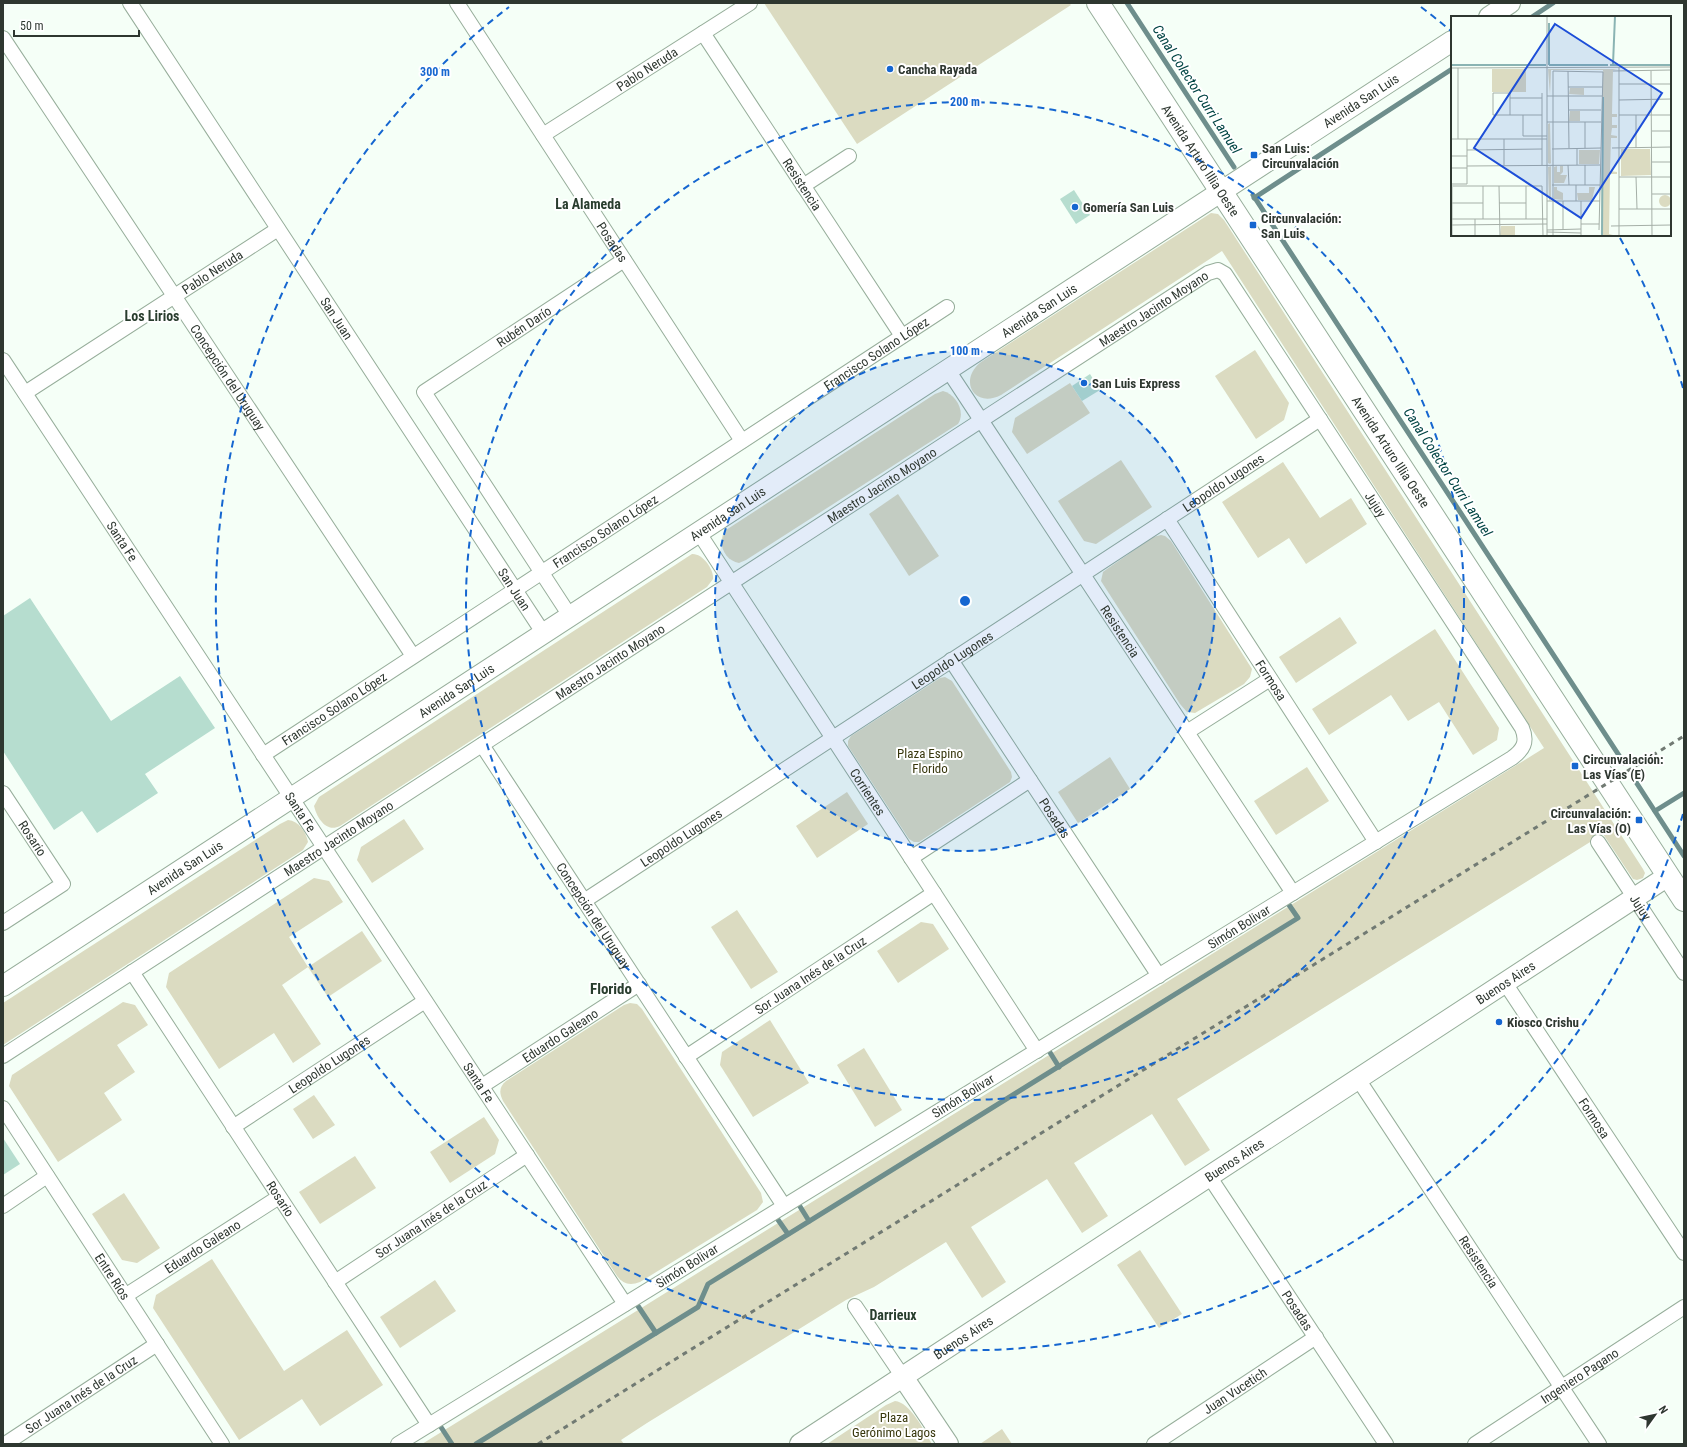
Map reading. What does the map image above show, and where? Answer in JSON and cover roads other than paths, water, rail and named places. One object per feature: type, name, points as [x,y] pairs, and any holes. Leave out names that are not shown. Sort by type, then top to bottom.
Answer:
[{"type":"main road","name":"Avenida Arturo Illia Oeste","points":[[1098,3],[1684,900]]},
{"type":"main road","points":[[1490,16],[1510,3]]},
{"type":"main road","name":"Avenida San Luis","points":[[3,986],[1451,42]]},
{"type":"main road","name":"Buenos Aires","points":[[800,1444],[1668,876]]},
{"type":"main road","points":[[903,1377],[948,1444]]},
{"type":"street","name":"San Juan","points":[[130,3],[544,634]]},
{"type":"street","name":"Posadas","points":[[457,3],[742,441]]},
{"type":"street","name":"Pablo Neruda","points":[[543,135],[750,3]]},
{"type":"street","name":"Resistencia","points":[[703,33],[902,336]]},
{"type":"street","name":"Concepción del Uruguay","points":[[3,38],[413,656]]},
{"type":"street","points":[[803,186],[849,156]]},
{"type":"street","name":"Pablo Neruda","points":[[25,393],[278,229]]},
{"type":"street","name":"Rubén Darío","points":[[542,572],[424,392],[624,260]]},
{"type":"street","name":"Jujuy","points":[[1218,270],[1222,271],[1228,277],[1522,728],[1524,734],[1524,745]]},
{"type":"street","name":"Maestro Jacinto Moyano","points":[[3,1056],[1208,273],[1218,270]]},
{"type":"street","name":"Francisco Solano López","points":[[263,755],[947,307]]},
{"type":"street","name":"Santa Fe","points":[[3,360],[625,1304]]},
{"type":"street","name":"Resistencia","points":[[948,370],[1293,893]]},
{"type":"street","name":"Leopoldo Lugones","points":[[584,901],[1320,419]]},
{"type":"street","name":"Formosa","points":[[1167,519],[1376,842]]},
{"type":"street","name":"Corrientes","points":[[699,533],[1037,1051]]},
{"type":"street","points":[[542,572],[570,616]]},
{"type":"street","name":"Posadas","points":[[951,660],[1159,976]]},
{"type":"street","points":[[1187,732],[1270,679]]},
{"type":"street","name":"Concepción del Uruguay","points":[[482,745],[784,1206]]},
{"type":"street","name":"Simón Bolivar","points":[[398,1444],[1512,758],[1524,745]]},
{"type":"street","points":[[911,858],[1030,780]]},
{"type":"street","name":"Rosario","points":[[3,793],[62,884],[3,923]]},
{"type":"street","name":"Jujuy","points":[[1598,842],[1684,973]]},
{"type":"street","name":"Sor Juana Inés de la Cruz","points":[[686,1056],[934,893]]},
{"type":"street","name":"Rosario","points":[[132,972],[429,1426]]},
{"type":"street","name":"Formosa","points":[[1505,983],[1684,1253]]},
{"type":"street","name":"Eduardo Galeano","points":[[482,1086],[639,984]]},
{"type":"street","name":"Leopoldo Lugones","points":[[233,1127],[425,1001]]},
{"type":"street","name":"Resistencia","points":[[1358,1079],[1599,1444]]},
{"type":"street","name":"Entre Ríos","points":[[3,1108],[222,1444]]},
{"type":"street","name":"Sor Juana Inés de la Cruz","points":[[335,1282],[527,1155]]},
{"type":"street","points":[[3,1206],[47,1176]]},
{"type":"street","name":"Posadas","points":[[1209,1176],[1386,1444]]},
{"type":"street","name":"Eduardo Galeano","points":[[125,1296],[279,1197]]},
{"type":"street","points":[[855,1306],[903,1377]]},
{"type":"street","name":"Ingeniero Pagano","points":[[1475,1444],[1684,1307]]},
{"type":"street","name":"Juan Vucetich","points":[[1154,1444],[1316,1337]]},
{"type":"street","name":"Sor Juana Inés de la Cruz","points":[[5,1444],[157,1344]]},
{"type":"waterway","name":"Canal Colector Curri Lamuel","points":[[1127,3],[1234,167]]},
{"type":"waterway","points":[[1534,16],[1553,3]]},
{"type":"waterway","points":[[1254,198],[1451,70]]},
{"type":"waterway","name":"Canal Colector Curri Lamuel","points":[[1253,195],[1624,763]]},
{"type":"waterway","points":[[1634,779],[1684,856]]},
{"type":"waterway","points":[[1655,811],[1684,793]]},
{"type":"waterway","points":[[476,1444],[698,1307],[708,1284],[1298,918],[1285,899]]},
{"type":"waterway","points":[[1046,1046],[1059,1067]]},
{"type":"waterway","points":[[796,1200],[809,1221]]},
{"type":"waterway","points":[[774,1214],[788,1234]]},
{"type":"waterway","points":[[634,1300],[656,1333]]},
{"type":"waterway","points":[[437,1421],[452,1444]]},
{"type":"railway","points":[[538,1444],[1684,736]]},
{"type":"place","name":"Cancha Rayada","points":[[890,69]]},
{"type":"place","name":"San Luis: Circunvalación","points":[[1254,155]]},
{"type":"place","name":"Gomería San Luis","points":[[1075,207]]},
{"type":"place","name":"Circunvalación: San Luis","points":[[1253,225]]},
{"type":"place","name":"San Luis Express","points":[[1084,383]]},
{"type":"place","name":"Circunvalación: Las Vías (E)","points":[[1575,766]]},
{"type":"place","name":"Circunvalación: Las Vías (O)","points":[[1639,820]]},
{"type":"place","name":"Kiosco Crishu","points":[[1499,1022]]},
{"type":"district","name":"La Alameda","points":[[588,204]]},
{"type":"district","name":"Los Lirios","points":[[152,316]]},
{"type":"district","name":"Florido","points":[[611,989]]},
{"type":"district","name":"Darrieux","points":[[893,1315]]},
{"type":"park label","name":"Plaza Espino Florido","points":[[930,760]]},
{"type":"park label","name":"Plaza Gerónimo Lagos","points":[[894,1424]]}]
